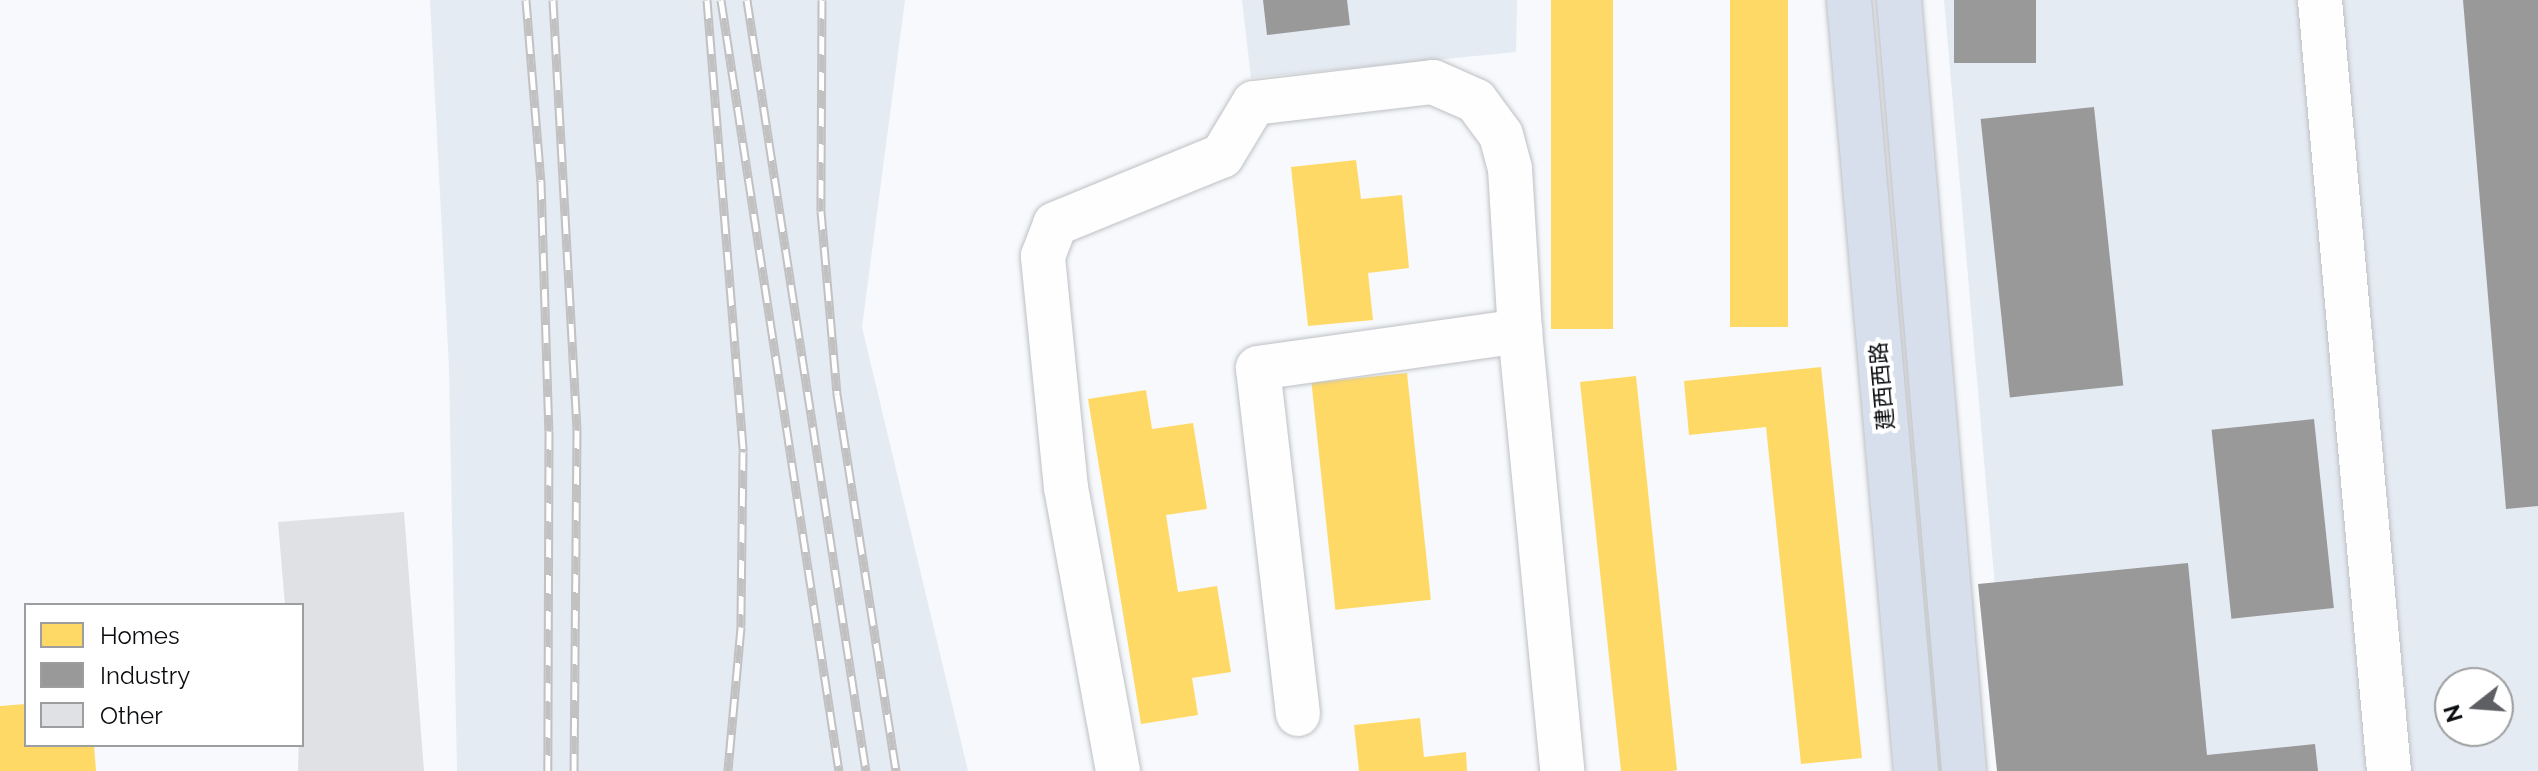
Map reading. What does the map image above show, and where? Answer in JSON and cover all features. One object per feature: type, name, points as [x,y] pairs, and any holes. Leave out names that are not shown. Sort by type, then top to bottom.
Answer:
[{"type":"highway","name":"建西西路","points":[[1849,0],[1916,771]]},
{"type":"highway","points":[[1899,0],[1964,771]]},
{"type":"lane","points":[[2320,0],[2389,771]]},
{"type":"lane","points":[[1118,771],[1066,488],[1043,256],[1055,224],[1222,156],[1254,103],[1433,82],[1476,101],[1501,135],[1510,169],[1520,331],[1562,771]]},
{"type":"lane","points":[[1298,714],[1258,368],[1520,331]]},
{"type":"shaded area","points":[[430,0],[905,0],[862,327],[968,771],[457,771],[449,368]]},
{"type":"shaded area","points":[[1242,0],[1517,0],[1516,52],[1251,78]]},
{"type":"shaded area","points":[[1944,0],[2538,0],[2538,771],[2011,771]]},
{"type":"building: Homes","points":[[1551,0],[1613,0],[1613,329],[1551,329]]},
{"type":"building: Homes","points":[[1730,0],[1788,0],[1788,327],[1730,327]]},
{"type":"building: Homes","points":[[1356,160],[1361,199],[1402,195],[1409,268],[1368,273],[1373,320],[1308,326],[1291,167]]},
{"type":"building: Homes","points":[[1821,367],[1862,758],[1801,764],[1766,427],[1689,435],[1684,381]]},
{"type":"building: Homes","points":[[1407,373],[1431,600],[1335,610],[1312,383]]},
{"type":"building: Homes","points":[[1636,376],[1677,770],[1672,771],[1621,771],[1580,382]]},
{"type":"building: Homes","points":[[1146,390],[1152,429],[1193,423],[1207,509],[1166,515],[1178,592],[1217,586],[1231,672],[1192,678],[1198,715],[1141,724],[1088,399]]},
{"type":"building: Homes","points":[[24,704],[24,747],[94,747],[96,771],[0,771],[0,706]]},
{"type":"building: Homes","points":[[1420,718],[1424,757],[1466,752],[1467,771],[1359,771],[1354,725]]},
{"type":"building: Industry","points":[[1263,0],[1347,0],[1350,25],[1267,35]]},
{"type":"building: Industry","points":[[1954,0],[2036,0],[2036,63],[1954,63]]},
{"type":"building: Industry","points":[[2463,0],[2538,0],[2538,506],[2506,509]]},
{"type":"building: Industry","points":[[2094,107],[2123,385],[2010,397],[1981,119]]},
{"type":"building: Industry","points":[[2314,419],[2334,608],[2231,619],[2212,430]]},
{"type":"building: Industry","points":[[2188,563],[2207,755],[2315,744],[2318,771],[1997,771],[1978,584]]},
{"type":"building: Other","points":[[404,512],[424,771],[298,771],[299,747],[304,747],[304,603],[285,603],[278,522]]},
{"type":"railway","points":[[526,0],[541,181],[549,431],[548,771]]},
{"type":"railway","points":[[553,0],[577,430],[574,771]]},
{"type":"railway","points":[[707,0],[743,452],[741,627],[728,771]]},
{"type":"railway","points":[[721,0],[839,771]]},
{"type":"railway","points":[[747,0],[866,771]]},
{"type":"railway","points":[[822,0],[821,211],[837,394],[896,771]]}]
